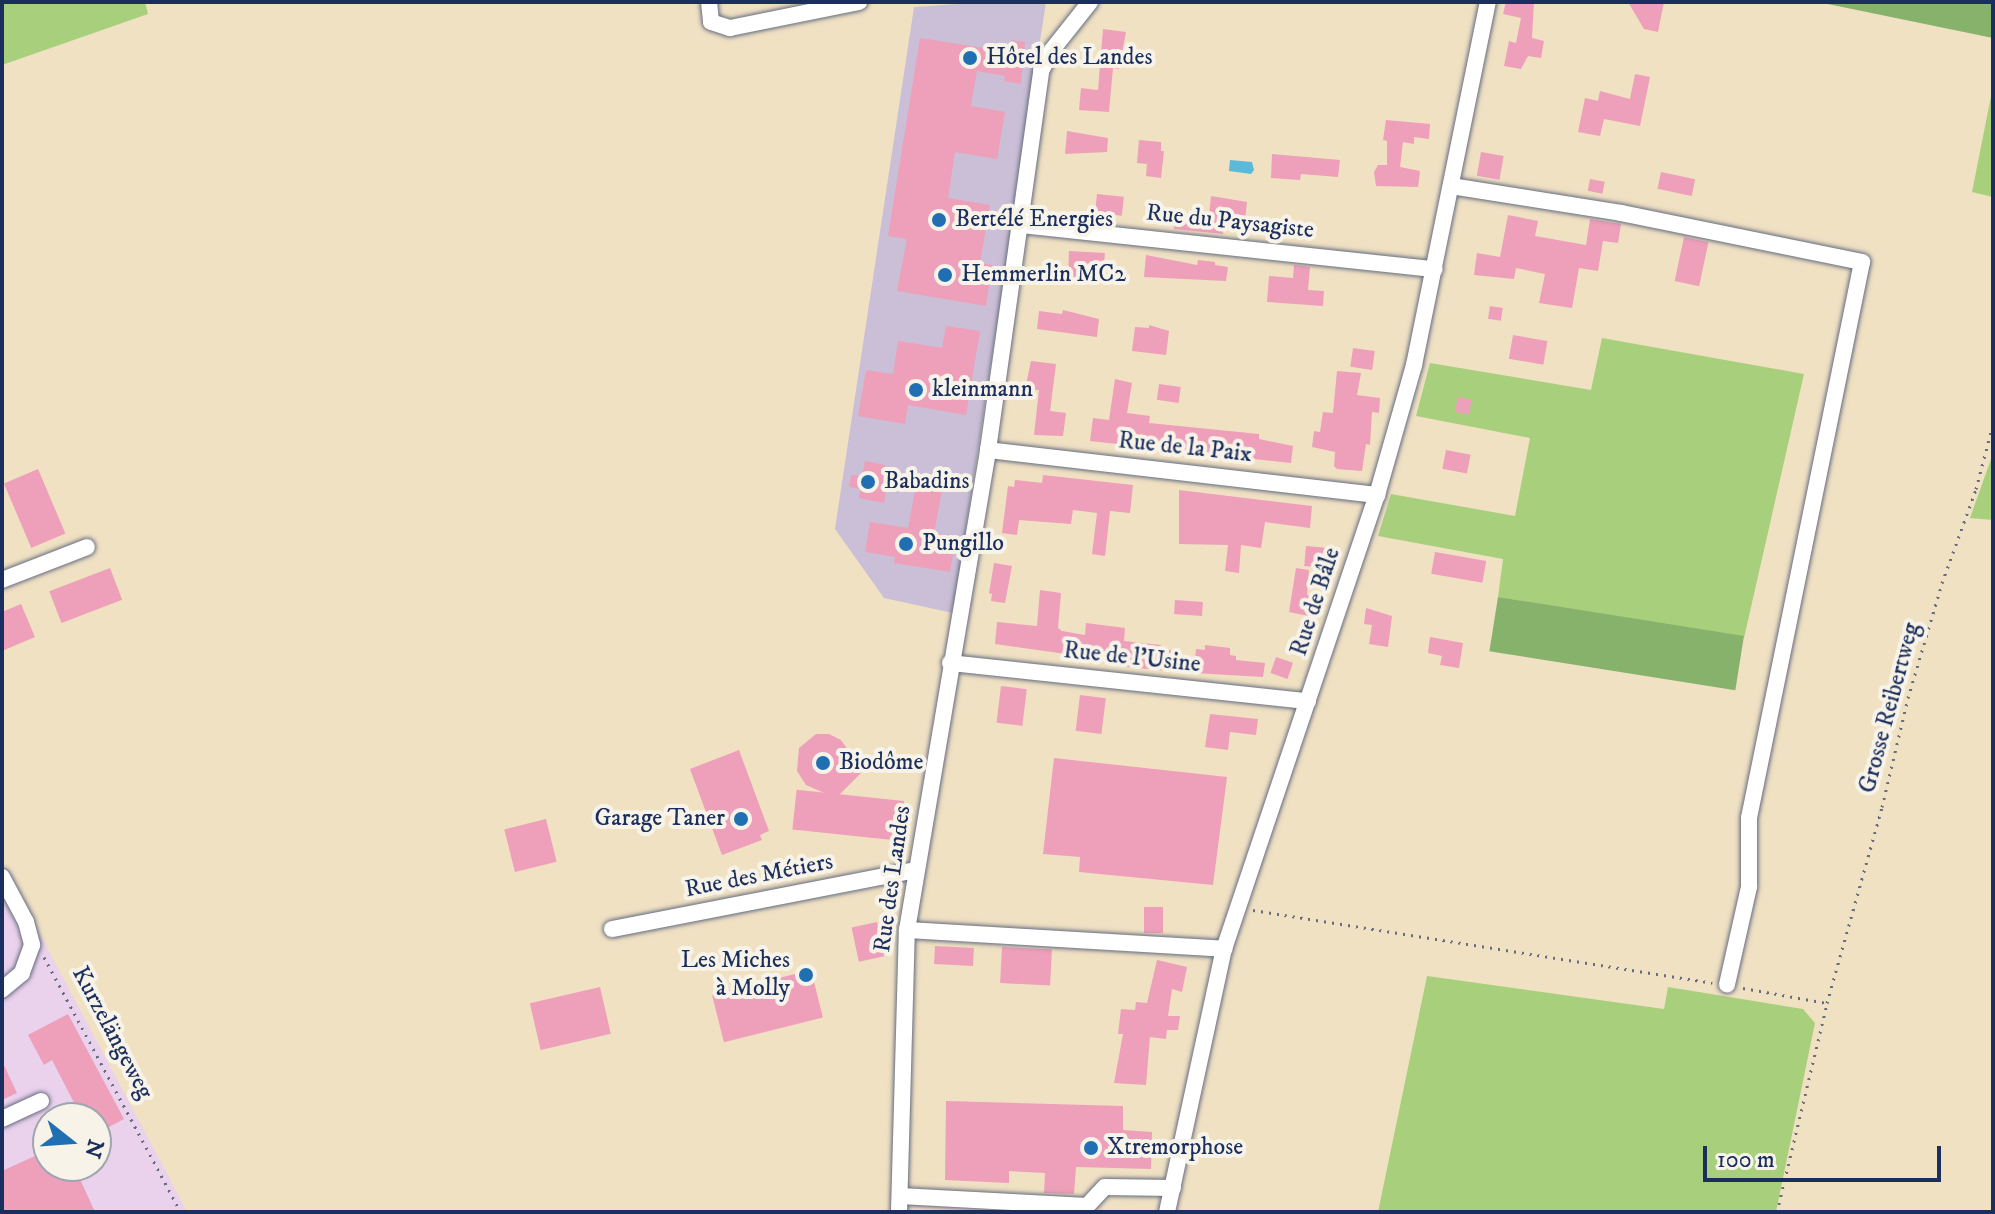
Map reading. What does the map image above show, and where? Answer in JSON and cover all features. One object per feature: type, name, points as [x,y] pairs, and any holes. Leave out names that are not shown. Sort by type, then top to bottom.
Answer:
[{"type":"street","points":[[709,2],[711,22],[730,28],[859,2]]},
{"type":"street","name":"Rue des Landes","points":[[899,1204],[907,930],[988,450],[1041,71],[1052,50],[1090,2]]},
{"type":"street","name":"Rue de Bâle","points":[[1167,1212],[1224,949],[1377,495],[1414,365],[1488,2]]},
{"type":"street","points":[[1451,186],[1621,213],[1862,262],[1749,818],[1749,887],[1727,985]]},
{"type":"street","name":"Rue du Paysagiste","points":[[1020,225],[1435,269]]},
{"type":"street","name":"Rue de la Paix","points":[[988,450],[1377,495]]},
{"type":"street","points":[[2,580],[87,547]]},
{"type":"street","name":"Rue de l'Usine","points":[[950,663],[1308,701]]},
{"type":"street","name":"Rue des Métiers","points":[[612,929],[916,870]]},
{"type":"street","points":[[2,877],[26,922],[32,945],[29,958],[15,981],[2,990]]},
{"type":"street","points":[[907,930],[1224,949]]},
{"type":"street","points":[[2,1119],[41,1101]]},
{"type":"street","points":[[899,1204],[1087,1206],[1105,1187],[1173,1188]]},
{"type":"path","name":"Grosse Reibertweg","points":[[1777,1212],[1827,1003],[1882,807],[1908,698],[1942,583],[1976,489],[1993,424]]},
{"type":"path","points":[[1238,907],[1827,1003]]},
{"type":"path","name":"Kurzelängeweg","points":[[40,950],[181,1212]]},
{"type":"shaded area","points":[[1046,2],[953,613],[884,598],[835,529],[914,7]]},
{"type":"shaded area","points":[[2,863],[187,1212],[2,1212]]},
{"type":"green space","points":[[2,2],[145,2],[148,14],[2,65]]},
{"type":"green space","points":[[1818,2],[1993,2],[1993,38]]},
{"type":"green space","points":[[1993,86],[1993,197],[1972,192]]},
{"type":"green space","points":[[1602,338],[1804,374],[1744,638],[1498,597],[1503,559],[1378,536],[1391,494],[1515,516],[1530,438],[1416,416],[1430,363],[1591,390]]},
{"type":"green space","points":[[1993,450],[1993,520],[1970,518],[1991,459]]},
{"type":"green space","points":[[1498,597],[1744,636],[1735,690],[1489,651]]},
{"type":"green space","points":[[1427,976],[1664,1009],[1668,987],[1803,1009],[1815,1023],[1776,1212],[1378,1212]]},
{"type":"water","points":[[1230,160],[1252,162],[1254,170],[1251,174],[1229,171]]},
{"type":"building","points":[[1506,2],[1534,2],[1532,38],[1544,41],[1541,58],[1528,56],[1521,69],[1504,66],[1509,41],[1516,43],[1521,18],[1503,14]]},
{"type":"building","points":[[1628,2],[1664,2],[1658,32],[1644,29]]},
{"type":"building","points":[[1103,29],[1126,32],[1119,69],[1113,68],[1109,112],[1079,110],[1081,88],[1098,90]]},
{"type":"building","points":[[920,38],[1009,52],[1011,40],[1025,42],[1021,84],[1004,81],[1005,76],[977,71],[971,106],[1005,112],[997,159],[955,152],[948,198],[990,205],[980,263],[992,265],[986,306],[897,291],[907,239],[888,236]]},
{"type":"building","points":[[1635,74],[1650,77],[1640,126],[1604,119],[1600,136],[1578,132],[1585,98],[1598,101],[1600,91],[1630,99]]},
{"type":"building","points":[[1386,120],[1430,124],[1429,139],[1414,137],[1414,144],[1403,142],[1400,167],[1420,171],[1418,187],[1376,186],[1374,172],[1378,165],[1387,165],[1387,141],[1383,140]]},
{"type":"building","points":[[1067,131],[1108,138],[1107,152],[1065,154]]},
{"type":"building","points":[[1139,140],[1161,142],[1161,151],[1164,151],[1161,178],[1146,176],[1147,164],[1137,163]]},
{"type":"building","points":[[1481,152],[1504,156],[1499,180],[1477,176]]},
{"type":"building","points":[[1272,154],[1340,160],[1338,177],[1301,174],[1300,180],[1271,178]]},
{"type":"building","points":[[1661,172],[1695,179],[1692,196],[1657,189]]},
{"type":"building","points":[[1590,179],[1605,182],[1602,194],[1588,191]]},
{"type":"building","points":[[1097,194],[1124,197],[1122,216],[1095,213]]},
{"type":"building","points":[[1211,196],[1247,202],[1245,220],[1224,218],[1223,234],[1174,229],[1176,213],[1209,216]]},
{"type":"building","points":[[1508,215],[1538,221],[1535,236],[1586,245],[1590,219],[1621,224],[1618,243],[1603,241],[1598,271],[1579,268],[1572,308],[1539,303],[1545,274],[1516,268],[1514,279],[1474,275],[1477,253],[1500,257]]},
{"type":"building","points":[[1684,237],[1708,242],[1699,286],[1675,281]]},
{"type":"building","points":[[1069,251],[1105,253],[1102,284],[1068,279]]},
{"type":"building","points":[[1146,255],[1197,265],[1198,260],[1215,262],[1215,265],[1228,267],[1226,281],[1144,277]]},
{"type":"building","points":[[1294,265],[1310,267],[1308,290],[1324,291],[1323,306],[1267,302],[1269,276],[1293,278]]},
{"type":"building","points":[[1490,306],[1503,308],[1501,321],[1488,319]]},
{"type":"building","points":[[1063,310],[1099,319],[1097,337],[1037,329],[1039,311],[1062,314]]},
{"type":"building","points":[[1149,325],[1169,331],[1166,355],[1132,351],[1135,327],[1149,328]]},
{"type":"building","name":"kleinmann","points":[[946,326],[980,331],[966,415],[908,405],[905,424],[858,416],[866,370],[893,374],[898,341],[942,348]]},
{"type":"building","points":[[1513,335],[1547,341],[1543,365],[1509,359]]},
{"type":"building","points":[[1353,348],[1375,351],[1372,370],[1350,367]]},
{"type":"building","points":[[1031,361],[1056,364],[1050,411],[1066,413],[1063,436],[1034,435],[1039,390],[1025,389]]},
{"type":"building","points":[[1337,371],[1361,373],[1357,395],[1380,398],[1379,413],[1372,412],[1370,445],[1366,444],[1362,471],[1337,469],[1334,466],[1335,452],[1312,447],[1314,431],[1320,432],[1323,412],[1333,413]]},
{"type":"building","points":[[1115,379],[1132,383],[1127,413],[1150,416],[1149,423],[1259,434],[1259,439],[1293,446],[1291,463],[1090,441],[1093,418],[1109,420]]},
{"type":"building","points":[[1159,384],[1181,387],[1179,403],[1157,400]]},
{"type":"building","points":[[1458,397],[1472,400],[1469,415],[1455,412]]},
{"type":"building","points":[[1446,450],[1471,455],[1467,473],[1442,469]]},
{"type":"building","name":"Babadins","points":[[865,461],[885,465],[884,471],[889,472],[884,503],[859,498],[860,489],[849,487],[851,475],[862,476]]},
{"type":"building","points":[[38,469],[65,533],[31,548],[4,483]]},
{"type":"building","points":[[1043,475],[1133,485],[1130,513],[1110,511],[1105,556],[1092,554],[1097,513],[1073,510],[1071,524],[1019,520],[1017,535],[1002,533],[1008,486],[1014,487],[1015,480],[1042,483]]},
{"type":"building","name":"Pungillo","points":[[917,481],[943,485],[934,533],[956,537],[950,572],[894,563],[895,557],[865,552],[870,522],[908,528]]},
{"type":"building","points":[[1179,490],[1312,506],[1310,528],[1265,522],[1261,548],[1241,545],[1239,573],[1225,571],[1228,545],[1179,544]]},
{"type":"building","points":[[1306,546],[1330,548],[1328,568],[1304,566]]},
{"type":"building","points":[[1435,552],[1486,561],[1482,583],[1431,574]]},
{"type":"building","points":[[994,563],[1012,566],[1005,603],[991,601],[992,594],[989,593]]},
{"type":"building","points":[[110,568],[122,600],[62,623],[49,591]]},
{"type":"building","points":[[1296,568],[1309,570],[1307,595],[1313,596],[1309,616],[1289,612]]},
{"type":"building","points":[[1040,590],[1061,593],[1058,628],[1062,631],[1085,635],[1086,623],[1125,628],[1124,641],[1161,645],[1160,649],[1171,650],[1169,671],[1127,667],[1128,655],[1066,647],[1066,654],[995,644],[997,622],[1037,626]]},
{"type":"building","points":[[1175,600],[1203,602],[1202,616],[1174,614]]},
{"type":"building","points":[[21,604],[35,637],[2,651],[2,612]]},
{"type":"building","points":[[1366,608],[1392,616],[1388,647],[1369,644],[1372,625],[1364,624]]},
{"type":"building","points":[[1430,637],[1463,643],[1459,668],[1440,665],[1442,656],[1428,653]]},
{"type":"building","points":[[1205,645],[1230,648],[1230,655],[1236,656],[1236,660],[1265,663],[1263,677],[1194,673],[1196,649],[1205,650]]},
{"type":"building","points":[[1276,657],[1293,663],[1287,679],[1270,673]]},
{"type":"building","points":[[1001,686],[1027,689],[1022,726],[996,723]]},
{"type":"building","points":[[1080,695],[1106,698],[1101,734],[1076,731]]},
{"type":"building","points":[[1210,714],[1258,719],[1256,735],[1230,732],[1228,750],[1205,747]]},
{"type":"building","name":"Biodôme","points":[[816,734],[829,734],[841,740],[848,750],[849,762],[862,772],[836,798],[806,785],[797,771],[799,748]]},
{"type":"building","points":[[739,750],[769,831],[760,835],[762,840],[722,855],[690,769]]},
{"type":"building","points":[[1054,758],[1227,777],[1213,885],[1079,872],[1080,857],[1043,854]]},
{"type":"building","points":[[797,790],[904,801],[900,841],[792,829]]},
{"type":"building","points":[[546,819],[557,862],[515,872],[504,829]]},
{"type":"building","points":[[1144,907],[1163,907],[1163,933],[1144,933]]},
{"type":"building","points":[[877,922],[884,956],[859,962],[852,927]]},
{"type":"building","points":[[935,946],[974,948],[973,966],[934,964]]},
{"type":"building","points":[[1002,947],[1052,950],[1050,986],[1000,983]]},
{"type":"building","points":[[1157,960],[1187,967],[1182,992],[1172,989],[1168,1016],[1180,1016],[1178,1030],[1167,1030],[1166,1039],[1150,1037],[1146,1085],[1114,1083],[1123,1034],[1118,1034],[1121,1009],[1135,1010],[1136,1002],[1147,1003]]},
{"type":"building","points":[[811,970],[823,1018],[724,1042],[712,995]]},
{"type":"building","points":[[600,987],[611,1034],[541,1050],[530,1003]]},
{"type":"building","points":[[68,1014],[124,1119],[112,1125],[112,1102],[74,1102],[52,1060],[44,1065],[28,1035]]},
{"type":"building","points":[[2,1061],[17,1093],[2,1100]]},
{"type":"building","points":[[946,1101],[1123,1106],[1123,1130],[1152,1132],[1151,1169],[1076,1167],[1074,1194],[1044,1193],[1045,1173],[1009,1171],[1009,1183],[945,1180]]},
{"type":"building","points":[[32,1157],[32,1182],[81,1182],[95,1212],[2,1212],[2,1171]]},
{"type":"place","name":"Hôtel des Landes","points":[[970,58]]},
{"type":"place","name":"Bertélé Energies","points":[[939,220]]},
{"type":"place","name":"Hemmerlin MC2","points":[[945,275]]},
{"type":"place","name":"kleinmann","points":[[916,390]]},
{"type":"place","name":"Babadins","points":[[868,482]]},
{"type":"place","name":"Pungillo","points":[[906,544]]},
{"type":"place","name":"Biodôme","points":[[823,763]]},
{"type":"place","name":"Garage Taner","points":[[741,819]]},
{"type":"place","name":"Les Miches à Molly","points":[[806,975]]},
{"type":"place","name":"Xtremorphose","points":[[1091,1148]]}]
